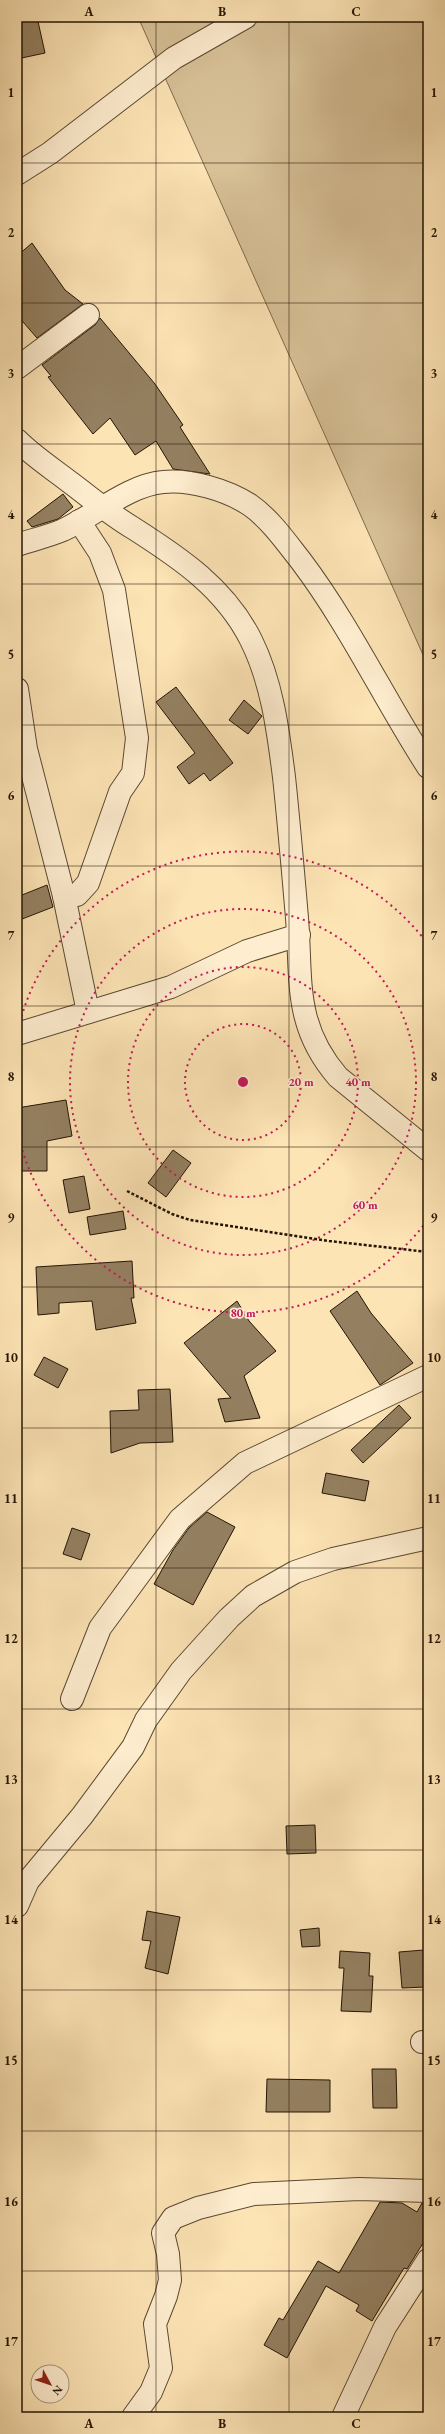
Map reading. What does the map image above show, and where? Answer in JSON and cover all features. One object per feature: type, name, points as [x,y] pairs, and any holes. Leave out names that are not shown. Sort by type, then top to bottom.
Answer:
[{"type":"street","points":[[17,174],[50,153],[174,58],[246,17]]},
{"type":"street","points":[[17,368],[88,315]]},
{"type":"street","points":[[17,440],[104,508],[192,568],[214,587],[251,639],[264,672],[278,736],[290,828],[299,935],[301,1000],[310,1031],[326,1063],[338,1077],[370,1105],[428,1150]]},
{"type":"street","points":[[17,545],[62,530],[134,490],[163,482],[181,482],[226,493],[250,506],[291,548],[329,598],[402,728],[428,767]]},
{"type":"street","points":[[64,896],[77,895],[88,883],[120,792],[133,773],[137,738],[114,590],[100,553],[79,521]]},
{"type":"street","points":[[17,689],[26,749],[64,896],[88,1012]]},
{"type":"street","points":[[17,1034],[171,987],[247,951],[299,935]]},
{"type":"street","points":[[72,1699],[100,1628],[180,1519],[245,1463],[428,1376]]},
{"type":"street","points":[[17,1906],[28,1881],[82,1816],[133,1747],[146,1720],[181,1671],[229,1618],[253,1596],[296,1572],[333,1559],[428,1538]]},
{"type":"street","points":[[133,2417],[151,2392],[161,2368],[155,2324],[166,2296],[170,2280],[168,2254],[163,2233],[173,2218],[198,2208],[254,2194],[359,2189],[428,2191]]},
{"type":"street","points":[[344,2417],[385,2327],[428,2260]]},
{"type":"path","points":[[127,1191],[172,1214],[190,1220],[329,1241],[428,1252]]},
{"type":"shaded area","points":[[138,17],[428,17],[428,666]]},
{"type":"building","points":[[17,17],[37,17],[45,53],[17,59]]},
{"type":"building","points":[[32,243],[65,290],[83,304],[37,338],[17,315],[17,256]]},
{"type":"building","points":[[100,318],[155,384],[183,425],[180,427],[210,474],[173,469],[156,441],[135,455],[110,418],[93,434],[48,377],[51,376],[42,365],[95,325]]},
{"type":"building","points":[[63,494],[73,507],[58,519],[32,527],[27,521]]},
{"type":"building","points":[[176,687],[233,763],[210,781],[204,773],[189,784],[177,767],[195,753],[156,702]]},
{"type":"building","points":[[244,700],[262,716],[248,734],[229,720]]},
{"type":"building","points":[[47,885],[53,907],[17,921],[17,897]]},
{"type":"building","points":[[66,1100],[72,1136],[47,1141],[47,1171],[17,1171],[17,1108]]},
{"type":"building","points":[[173,1150],[191,1163],[166,1197],[148,1183]]},
{"type":"building","points":[[84,1176],[90,1209],[69,1213],[63,1180]]},
{"type":"building","points":[[123,1211],[126,1229],[90,1235],[87,1217]]},
{"type":"building","points":[[132,1261],[134,1298],[131,1298],[136,1323],[96,1330],[92,1301],[59,1303],[59,1313],[38,1315],[36,1267]]},
{"type":"building","points":[[357,1291],[371,1313],[413,1363],[380,1385],[330,1311]]},
{"type":"building","points":[[237,1301],[249,1321],[276,1351],[244,1376],[260,1418],[225,1422],[218,1399],[231,1398],[184,1343]]},
{"type":"building","points":[[44,1357],[68,1369],[58,1388],[34,1375]]},
{"type":"building","points":[[170,1389],[173,1442],[140,1443],[111,1453],[110,1411],[139,1410],[138,1390]]},
{"type":"building","points":[[399,1405],[411,1418],[363,1463],[351,1450]]},
{"type":"building","points":[[326,1473],[369,1481],[365,1501],[322,1493]]},
{"type":"building","points":[[207,1512],[235,1527],[193,1605],[154,1584],[173,1550],[189,1528]]},
{"type":"building","points":[[72,1528],[90,1534],[81,1560],[63,1554]]},
{"type":"building","points":[[315,1825],[316,1853],[287,1854],[286,1826]]},
{"type":"building","points":[[147,1911],[180,1917],[168,1974],[145,1968],[151,1941],[142,1940]]},
{"type":"building","points":[[319,1928],[320,1946],[302,1947],[300,1930]]},
{"type":"building","points":[[424,1950],[426,1987],[402,1988],[399,1952]]},
{"type":"building","points":[[340,1951],[370,1953],[369,1976],[373,1976],[371,2012],[341,2011],[344,1968],[339,1968]]},
{"type":"building","points":[[372,2069],[396,2069],[397,2108],[373,2108]]},
{"type":"building","points":[[267,2079],[330,2080],[330,2112],[266,2112]]},
{"type":"building","points":[[380,2202],[402,2203],[417,2212],[422,2203],[428,2203],[428,2235],[407,2269],[404,2268],[372,2321],[356,2311],[359,2305],[326,2286],[287,2358],[264,2345],[279,2318],[283,2320],[318,2261],[339,2273]]}]
